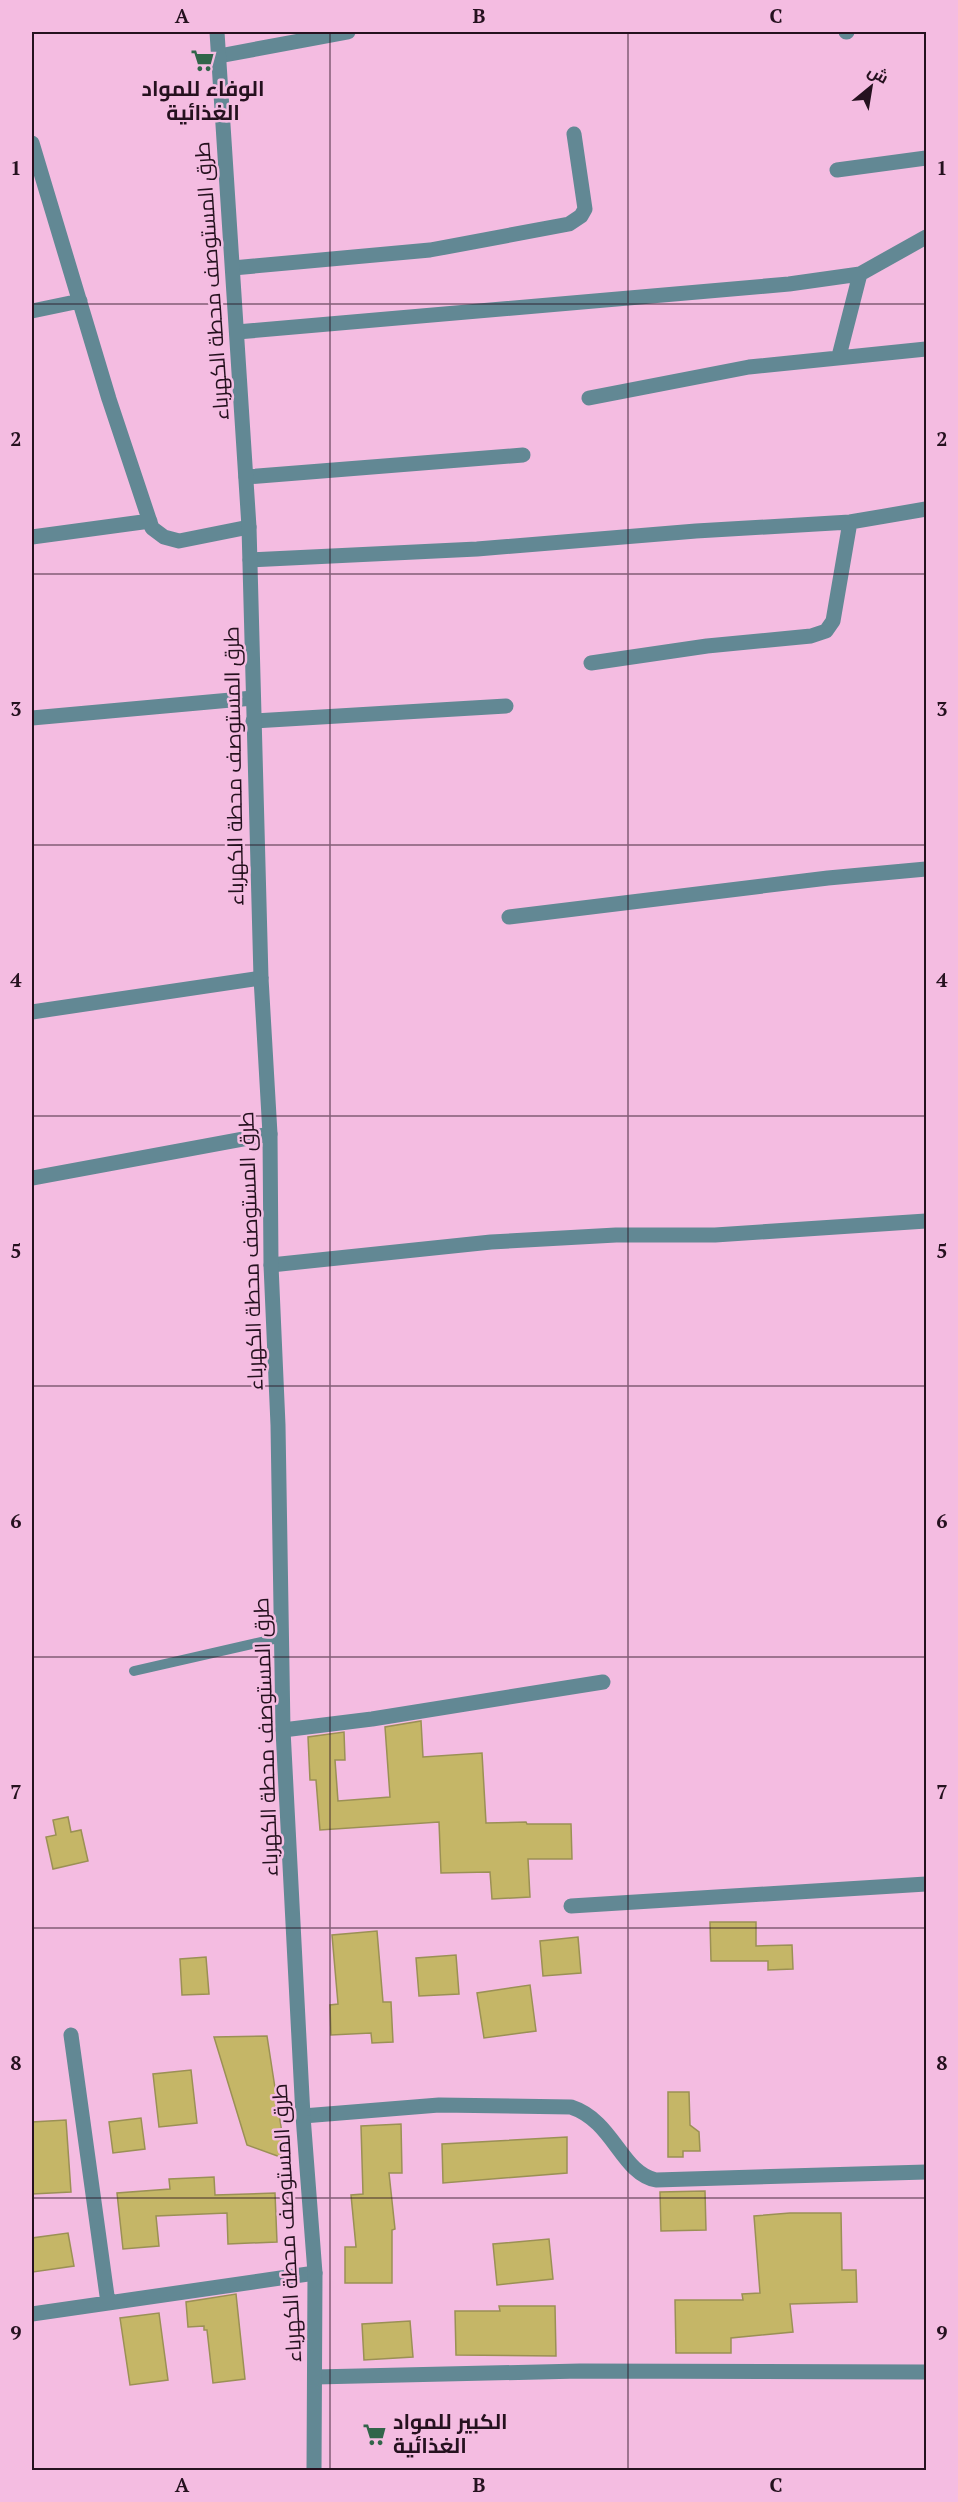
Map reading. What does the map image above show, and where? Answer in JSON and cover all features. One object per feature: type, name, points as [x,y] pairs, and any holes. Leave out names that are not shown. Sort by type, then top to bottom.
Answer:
[{"type":"street","name":"طرق المستوصف محطة الكهرباء","points":[[217,32],[249,527],[261,978],[270,1134],[271,1265],[283,1637],[283,1730],[303,2116],[315,2273],[314,2470]]},
{"type":"street","points":[[219,56],[348,32]]},
{"type":"street","points":[[233,268],[430,250],[569,224],[581,216],[585,209],[574,134]]},
{"type":"street","points":[[32,143],[109,399],[152,528],[164,537],[179,541],[249,527]]},
{"type":"street","points":[[837,170],[927,158]]},
{"type":"street","points":[[237,332],[777,285],[860,274],[927,237]]},
{"type":"street","points":[[839,356],[860,274]]},
{"type":"street","points":[[32,311],[80,301]]},
{"type":"street","points":[[589,398],[749,367],[839,356],[927,349]]},
{"type":"street","points":[[246,477],[523,455]]},
{"type":"street","points":[[250,560],[477,549],[696,531],[850,522],[927,509]]},
{"type":"street","points":[[32,537],[150,521]]},
{"type":"street","points":[[591,663],[707,646],[811,636],[826,631],[833,621],[850,522]]},
{"type":"street","points":[[32,718],[253,698]]},
{"type":"street","points":[[253,721],[506,706]]},
{"type":"street","points":[[509,917],[927,868]]},
{"type":"street","points":[[32,1012],[261,978]]},
{"type":"street","points":[[32,1178],[270,1134]]},
{"type":"street","points":[[271,1265],[491,1242],[616,1234],[715,1235],[927,1221]]},
{"type":"street","points":[[283,1730],[372,1719],[603,1682]]},
{"type":"street","points":[[571,1905],[927,1884]]},
{"type":"street","points":[[71,2035],[108,2303]]},
{"type":"street","points":[[303,2116],[439,2105],[572,2107],[596,2119],[636,2170],[656,2180],[927,2172]]},
{"type":"street","points":[[32,2314],[315,2273]]},
{"type":"street","points":[[315,2377],[579,2371],[927,2372]]},
{"type":"lane","points":[[134,1671],[283,1637]]},
{"type":"building","points":[[421,1721],[423,1757],[482,1753],[486,1823],[571,1824],[572,1859],[528,1859],[530,1897],[492,1899],[490,1872],[441,1873],[439,1822],[320,1830],[316,1780],[310,1780],[308,1737],[344,1732],[345,1760],[335,1760],[338,1801],[390,1797],[385,1727]]},
{"type":"building","points":[[68,1817],[71,1832],[81,1830],[88,1861],[53,1869],[46,1837],[56,1835],[53,1820]]},
{"type":"building","points":[[710,1922],[756,1922],[756,1946],[792,1945],[793,1969],[768,1970],[768,1961],[711,1961]]},
{"type":"building","points":[[377,1931],[383,2002],[391,2002],[393,2042],[372,2043],[371,2033],[331,2035],[330,2005],[338,2004],[332,1935]]},
{"type":"building","points":[[578,1937],[581,1973],[543,1976],[540,1941]]},
{"type":"building","points":[[456,1955],[459,1994],[419,1996],[416,1958]]},
{"type":"building","points":[[206,1957],[209,1994],[182,1995],[180,1959]]},
{"type":"building","points":[[530,1985],[536,2031],[484,2038],[477,1993]]},
{"type":"building","points":[[267,2036],[286,2159],[247,2145],[214,2037]]},
{"type":"building","points":[[191,2070],[197,2123],[159,2127],[153,2074]]},
{"type":"building","points":[[668,2092],[689,2092],[690,2125],[699,2132],[700,2151],[683,2151],[683,2157],[668,2157]]},
{"type":"building","points":[[141,2118],[145,2149],[113,2153],[109,2122]]},
{"type":"building","points":[[66,2120],[71,2192],[32,2194],[32,2122]]},
{"type":"building","points":[[401,2124],[402,2173],[389,2173],[395,2229],[392,2230],[392,2283],[345,2283],[345,2247],[356,2247],[351,2195],[363,2194],[361,2126]]},
{"type":"building","points":[[567,2137],[567,2173],[443,2183],[442,2144]]},
{"type":"building","points":[[214,2177],[215,2195],[275,2193],[277,2242],[228,2244],[227,2213],[156,2216],[159,2246],[123,2249],[117,2193],[170,2189],[169,2179]]},
{"type":"building","points":[[705,2191],[706,2230],[661,2231],[660,2192]]},
{"type":"building","points":[[841,2213],[842,2270],[856,2270],[857,2302],[790,2304],[793,2332],[731,2338],[731,2353],[676,2353],[675,2300],[743,2300],[742,2294],[760,2293],[754,2216]]},
{"type":"building","points":[[68,2233],[74,2266],[33,2272],[32,2238]]},
{"type":"building","points":[[549,2239],[553,2279],[497,2285],[493,2244]]},
{"type":"building","points":[[236,2294],[245,2379],[213,2383],[207,2330],[204,2330],[204,2326],[188,2327],[186,2302]]},
{"type":"building","points":[[499,2306],[555,2306],[556,2356],[456,2355],[455,2311],[500,2311]]},
{"type":"building","points":[[159,2313],[168,2380],[130,2385],[120,2318]]},
{"type":"building","points":[[410,2321],[413,2357],[364,2360],[362,2324]]},
{"type":"place","name":"الوفاء للمواد الغذائية","points":[[203,61]]},
{"type":"place","name":"الكبير للمواد الغذائية","points":[[375,2434]]}]
